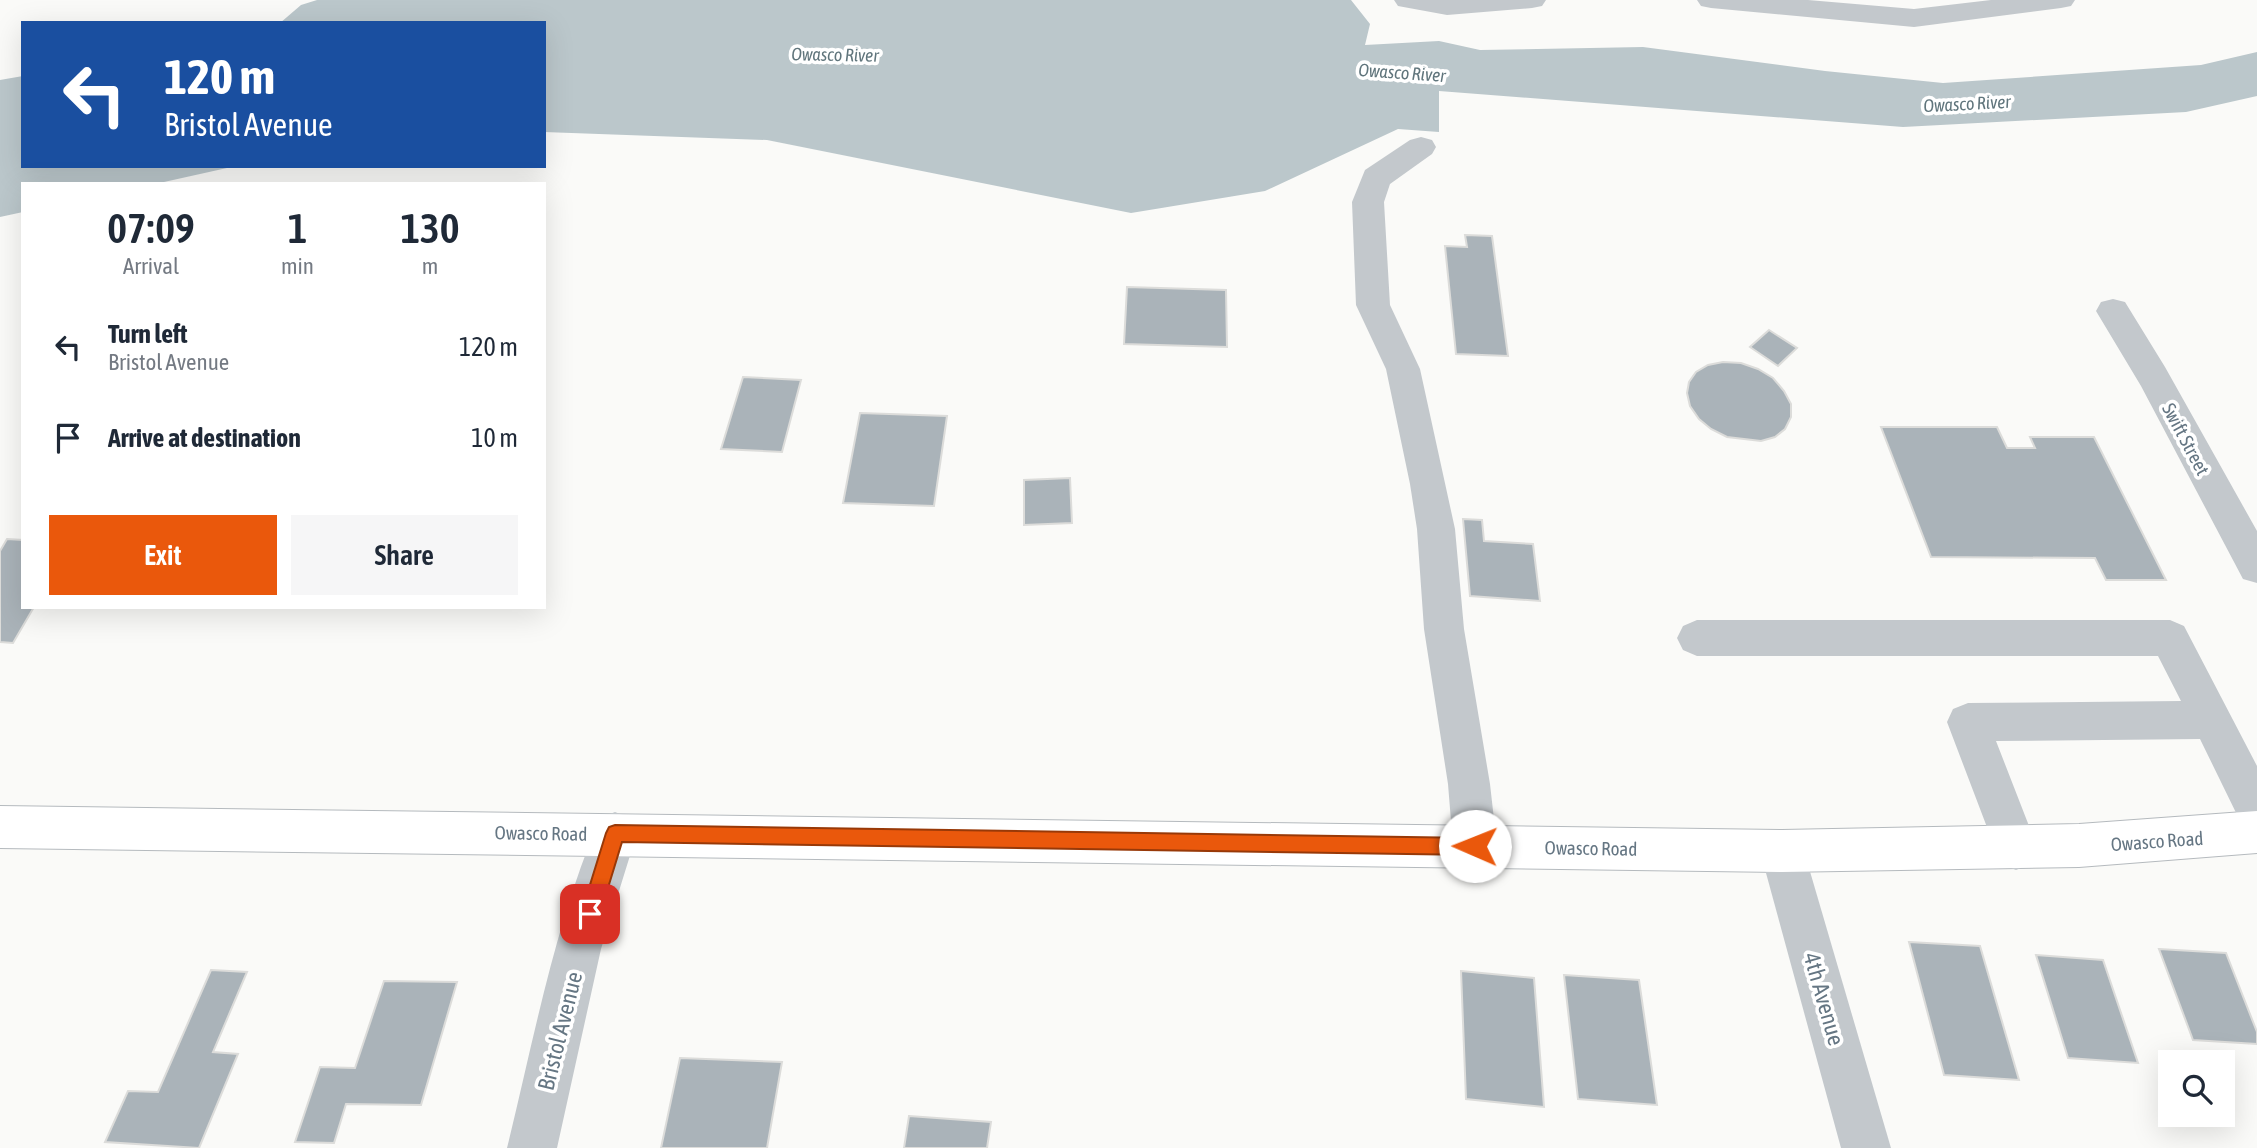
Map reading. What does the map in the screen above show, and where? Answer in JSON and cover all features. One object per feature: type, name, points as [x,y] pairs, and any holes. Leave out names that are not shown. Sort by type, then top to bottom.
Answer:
[{"type":"main road","name":"Owasco Road","points":[[0,827],[615,833],[1782,851],[2017,849],[2180,841],[2257,832]]},
{"type":"street","points":[[1408,0],[1447,6],[1532,0]]},
{"type":"street","points":[[1711,0],[1914,18],[2061,0]]},
{"type":"street","points":[[1421,147],[1376,178],[1368,202],[1373,305],[1404,369],[1428,484],[1436,529],[1444,629],[1469,784],[1475,846]]},
{"type":"street","name":"Swift Street","points":[[2113,311],[2153,377],[2257,567]]},
{"type":"street","points":[[1697,638],[2170,638],[2257,810]]},
{"type":"street","points":[[2017,849],[1968,722],[2211,720]]},
{"type":"street","name":"Bristol Avenue","points":[[532,1148],[570,987],[603,865],[615,833]]},
{"type":"street","name":"4th Avenue","points":[[1782,851],[1866,1148]]},
{"type":"water","name":"Owasco River","points":[[317,0],[1351,0],[1370,24],[1365,45],[1439,41],[1480,50],[1643,47],[1825,71],[1943,83],[2201,65],[2257,52],[2257,96],[2186,112],[1903,127],[1439,91],[1439,132],[1398,129],[1265,191],[1131,213],[767,140],[546,132],[546,21],[282,21],[301,5]]},
{"type":"water","points":[[21,76],[21,168],[227,168],[164,182],[21,182],[21,212],[0,217],[0,80]]},
{"type":"building","points":[[1465,235],[1492,236],[1508,356],[1456,354],[1445,246],[1467,247]]},
{"type":"building","points":[[1127,287],[1226,290],[1227,347],[1124,344]]},
{"type":"building","points":[[1769,330],[1797,348],[1778,366],[1750,347]]},
{"type":"building","points":[[1741,363],[1773,378],[1791,404],[1791,417],[1785,429],[1775,437],[1761,441],[1727,437],[1699,419],[1690,406],[1687,393],[1689,382],[1696,372],[1708,365]]},
{"type":"building","points":[[743,377],[801,380],[782,452],[721,449]]},
{"type":"building","points":[[860,413],[947,416],[934,506],[843,503]]},
{"type":"building","points":[[1881,427],[1997,427],[2007,448],[2035,448],[2030,437],[2094,437],[2166,580],[2106,580],[2095,558],[1931,557]]},
{"type":"building","points":[[1070,478],[1072,523],[1024,525],[1024,480]]},
{"type":"building","points":[[1463,519],[1482,520],[1484,541],[1533,544],[1540,601],[1470,596]]},
{"type":"building","points":[[7,539],[21,540],[21,609],[33,609],[13,643],[0,642],[0,551]]},
{"type":"building","points":[[1909,942],[1980,946],[2019,1080],[1944,1075]]},
{"type":"building","points":[[2159,949],[2226,953],[2257,1032],[2257,1044],[2193,1040]]},
{"type":"building","points":[[2036,955],[2103,960],[2138,1063],[2068,1058]]},
{"type":"building","points":[[211,970],[247,972],[213,1052],[238,1054],[199,1148],[105,1142],[128,1091],[158,1092]]},
{"type":"building","points":[[1461,971],[1534,978],[1544,1107],[1466,1099]]},
{"type":"building","points":[[1564,975],[1639,980],[1657,1105],[1578,1099]]},
{"type":"building","points":[[384,981],[457,982],[421,1105],[346,1104],[334,1143],[295,1142],[320,1067],[355,1068]]},
{"type":"building","points":[[680,1058],[782,1062],[767,1148],[661,1148]]},
{"type":"building","points":[[909,1116],[991,1122],[987,1148],[904,1148]]},
{"type":"route","points":[[590,914],[615,833],[1475,846]]}]
